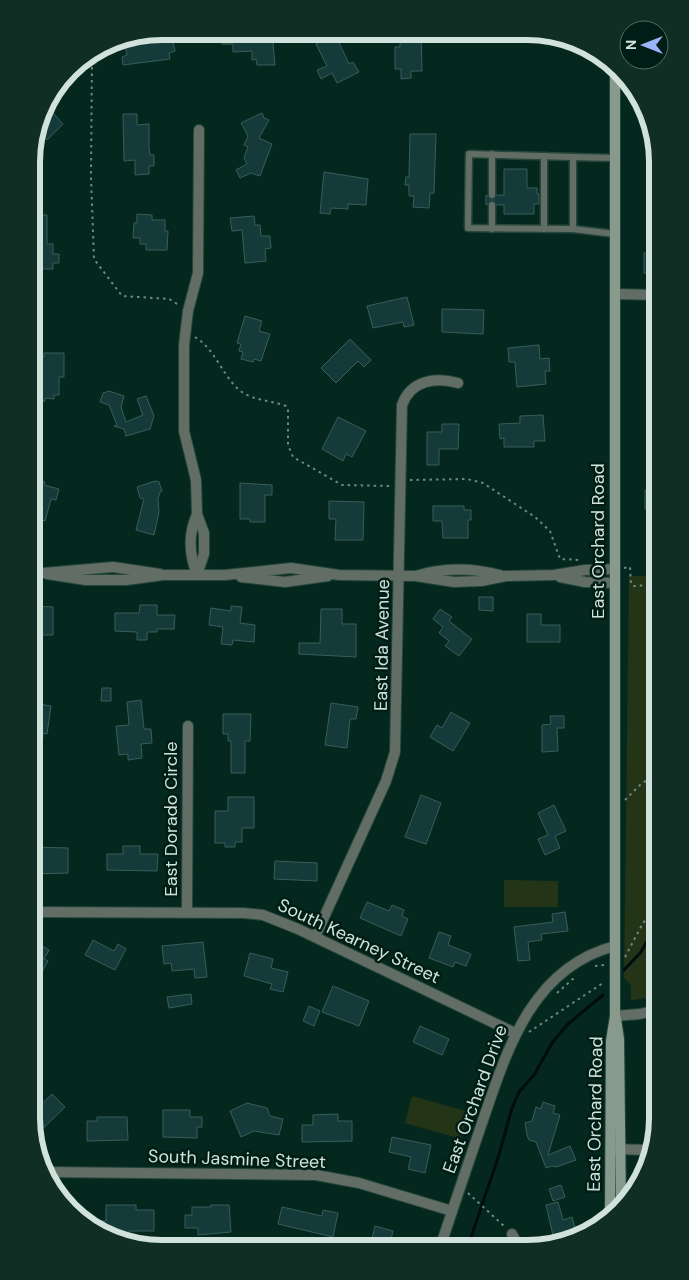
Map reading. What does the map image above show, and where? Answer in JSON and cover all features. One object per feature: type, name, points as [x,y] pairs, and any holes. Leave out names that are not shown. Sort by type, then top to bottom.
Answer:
[{"type":"main road","name":"East Orchard Road","points":[[615,77],[615,1016],[611,1041],[615,1149],[620,1196]]},
{"type":"main road","name":"East Orchard Road","points":[[611,1206],[615,1149]]},
{"type":"street","points":[[197,575],[203,559],[204,533],[198,514],[196,480],[184,431],[184,354],[188,314],[198,272],[199,130]]},
{"type":"street","points":[[615,294],[649,294]]},
{"type":"street","name":"East Ida Avenue","points":[[315,937],[386,781],[393,761],[397,727],[400,423],[404,399],[412,389],[429,380],[444,379],[458,383]]},
{"type":"street","points":[[40,574],[113,567],[163,574],[225,575],[285,582],[339,575],[416,576],[437,570],[455,569],[506,576],[554,576],[585,570],[615,569]]},
{"type":"street","points":[[554,576],[585,582],[615,583]]},
{"type":"street","name":"East Dorado Circle","points":[[188,726],[188,912]]},
{"type":"street","name":"South Kearney Street","points":[[40,912],[258,914],[315,937],[519,1034]]},
{"type":"street","name":"East Orchard Drive","points":[[443,1240],[501,1065],[519,1034],[534,1002],[567,970],[585,957],[615,946]]},
{"type":"street","points":[[615,1016],[649,1012]]},
{"type":"street","points":[[615,1149],[645,1150]]},
{"type":"street","name":"South Jasmine Street","points":[[53,1172],[316,1174],[359,1183],[452,1210]]},
{"type":"street","points":[[512,1234],[515,1240]]},
{"type":"lane","points":[[615,158],[469,154],[468,228],[573,230],[615,234]]},
{"type":"lane","points":[[492,154],[492,195]]},
{"type":"lane","points":[[544,156],[544,229]]},
{"type":"lane","points":[[573,157],[573,230]]},
{"type":"lane","points":[[492,205],[492,229]]},
{"type":"path","points":[[399,480],[466,479],[483,483],[535,517],[550,531],[560,559],[586,560]]},
{"type":"path","points":[[615,569],[630,567],[631,584],[634,586],[649,585]]},
{"type":"path","points":[[615,805],[625,800],[641,784],[649,779]]},
{"type":"path","points":[[624,959],[649,914]]},
{"type":"path","points":[[589,967],[604,965]]},
{"type":"path","points":[[554,996],[578,975]]},
{"type":"path","points":[[519,1034],[603,983]]},
{"type":"path","points":[[519,1034],[533,1022]]},
{"type":"path","points":[[473,1198],[497,1218]]},
{"type":"green space","points":[[97,59],[97,65],[89,65]]},
{"type":"green space","points":[[629,576],[649,576],[649,998],[631,1000],[631,985],[624,978]]},
{"type":"green space","points":[[504,880],[558,881],[558,907],[504,907]]},
{"type":"green space","points":[[412,1096],[469,1112],[461,1139],[405,1123]]},
{"type":"building","points":[[154,40],[172,40],[175,51],[169,53],[170,59],[123,65],[122,57],[127,55],[125,46]]},
{"type":"building","points":[[222,40],[273,40],[275,65],[257,65],[256,59],[252,60],[252,51],[233,52],[233,44],[222,44]]},
{"type":"building","points":[[324,40],[338,40],[349,64],[353,62],[359,72],[337,83],[332,73],[321,79],[317,70],[327,66],[316,44]]},
{"type":"building","points":[[400,40],[421,40],[422,71],[411,71],[411,78],[401,79],[401,69],[395,69],[395,47],[400,47]]},
{"type":"building","points":[[544,41],[558,44],[558,46],[544,44]]},
{"type":"building","points":[[51,111],[63,124],[47,140],[45,137],[42,140]]},
{"type":"building","points":[[262,113],[264,118],[269,120],[259,138],[272,144],[260,176],[251,173],[240,178],[236,170],[247,164],[244,158],[248,147],[244,145],[248,136],[241,123]]},
{"type":"building","points":[[123,114],[137,114],[137,125],[149,124],[149,148],[150,155],[154,155],[154,166],[149,166],[149,174],[135,175],[135,160],[124,161]]},
{"type":"building","points":[[410,134],[436,134],[434,193],[430,193],[429,208],[413,207],[414,196],[409,196],[409,185],[405,185],[406,177],[409,177]]},
{"type":"building","points":[[504,169],[527,169],[527,188],[537,188],[537,194],[539,194],[539,204],[534,204],[534,214],[504,214],[504,205],[497,205],[492,200],[497,195],[504,195]]},
{"type":"building","points":[[324,172],[368,179],[366,205],[348,204],[348,209],[331,208],[330,214],[320,213]]},
{"type":"building","points":[[486,195],[492,200],[486,205]]},
{"type":"building","points":[[137,214],[152,215],[152,220],[165,220],[165,231],[168,231],[167,250],[146,250],[146,244],[140,244],[140,238],[133,238]]},
{"type":"building","points":[[40,215],[47,215],[47,244],[53,244],[53,254],[59,254],[59,263],[53,263],[53,269],[40,269]]},
{"type":"building","points":[[254,216],[255,225],[260,225],[261,236],[270,236],[271,248],[265,249],[266,261],[245,263],[242,230],[232,231],[230,218]]},
{"type":"building","points":[[644,253],[649,253],[649,273],[644,273]]},
{"type":"building","points":[[407,297],[414,325],[404,327],[403,322],[373,328],[367,306]]},
{"type":"building","points":[[442,309],[484,310],[483,334],[442,332]]},
{"type":"building","points":[[245,316],[262,321],[259,331],[270,334],[261,361],[254,359],[253,362],[241,359],[243,352],[239,351],[241,344],[237,343]]},
{"type":"building","points":[[350,339],[371,360],[364,367],[358,361],[336,383],[321,368]]},
{"type":"building","points":[[539,345],[540,359],[549,358],[550,371],[545,371],[546,384],[517,387],[515,362],[509,362],[508,348]]},
{"type":"building","points":[[44,353],[64,353],[64,377],[59,377],[59,395],[54,395],[54,399],[45,398],[45,401],[40,401],[40,357],[44,357]]},
{"type":"building","points":[[109,391],[124,396],[121,407],[126,422],[143,415],[137,399],[146,396],[154,416],[150,429],[126,436],[124,429],[114,426],[117,425],[109,405],[100,402],[103,393]]},
{"type":"building","points":[[543,415],[545,441],[534,441],[534,447],[504,447],[504,438],[500,439],[499,424],[520,423],[520,416]]},
{"type":"building","points":[[338,417],[366,431],[352,457],[346,454],[343,461],[322,449]]},
{"type":"building","points":[[442,424],[459,424],[458,449],[439,449],[439,465],[427,465],[427,432],[442,432]]},
{"type":"building","points":[[40,480],[45,482],[44,485],[59,489],[56,500],[51,499],[45,521],[40,519]]},
{"type":"building","points":[[155,481],[159,482],[162,491],[158,499],[159,512],[154,535],[136,530],[144,499],[140,498],[137,487]]},
{"type":"building","points":[[240,483],[272,485],[272,495],[265,495],[265,522],[250,522],[250,519],[240,519]]},
{"type":"building","points":[[645,490],[649,490],[649,509],[645,509]]},
{"type":"building","points":[[329,501],[364,502],[363,540],[335,540],[336,519],[329,519]]},
{"type":"building","points":[[433,506],[464,506],[464,510],[471,510],[471,520],[468,520],[468,538],[443,538],[442,521],[433,521]]},
{"type":"building","points":[[479,597],[493,597],[493,611],[479,610]]},
{"type":"building","points":[[140,605],[157,605],[157,615],[175,615],[174,629],[157,629],[157,632],[147,632],[147,640],[137,640],[137,632],[115,631],[115,613],[139,613]]},
{"type":"building","points":[[40,606],[53,607],[53,635],[40,635]]},
{"type":"building","points":[[231,606],[242,607],[240,623],[255,625],[254,642],[233,640],[232,645],[221,644],[223,627],[209,625],[211,608],[231,611]]},
{"type":"building","points":[[321,609],[342,609],[342,624],[356,624],[356,657],[299,654],[299,643],[320,643]]},
{"type":"building","points":[[440,609],[452,617],[449,621],[472,639],[459,656],[445,646],[449,641],[439,633],[443,627],[433,619]]},
{"type":"building","points":[[527,614],[541,614],[541,625],[560,625],[560,642],[527,642]]},
{"type":"building","points":[[102,688],[111,688],[111,701],[101,701]]},
{"type":"building","points":[[141,700],[144,729],[151,729],[152,743],[141,744],[142,758],[128,760],[128,754],[119,755],[116,726],[129,725],[127,702]]},
{"type":"building","points":[[331,703],[358,707],[356,719],[350,719],[347,748],[325,745]]},
{"type":"building","points":[[40,704],[51,706],[47,734],[43,733],[42,749],[40,749]]},
{"type":"building","points":[[451,712],[470,723],[453,751],[430,737],[437,725],[442,728]]},
{"type":"building","points":[[223,714],[251,714],[250,741],[245,741],[245,773],[231,773],[231,741],[228,741],[228,734],[223,734]]},
{"type":"building","points":[[550,716],[564,716],[564,728],[557,728],[558,751],[542,752],[542,725],[551,724]]},
{"type":"building","points":[[421,795],[441,803],[426,844],[405,837]]},
{"type":"building","points":[[228,797],[254,797],[254,828],[242,828],[242,842],[235,842],[235,847],[225,847],[225,843],[215,843],[215,811],[228,811]]},
{"type":"building","points":[[554,805],[566,831],[555,836],[560,848],[545,855],[538,839],[548,835],[538,813]]},
{"type":"building","points":[[123,846],[140,846],[140,854],[158,854],[157,871],[107,870],[107,854],[123,854]]},
{"type":"building","points":[[40,847],[68,848],[68,873],[40,874]]},
{"type":"building","points":[[275,861],[317,863],[317,881],[274,879]]},
{"type":"building","points":[[367,902],[389,911],[392,905],[404,910],[402,916],[408,919],[401,936],[360,918]]},
{"type":"building","points":[[565,912],[568,931],[541,934],[542,940],[528,942],[530,960],[518,961],[514,927],[553,922],[552,914]]},
{"type":"building","points":[[439,932],[451,936],[448,945],[471,954],[466,966],[455,962],[453,967],[429,958]]},
{"type":"building","points":[[93,940],[114,951],[118,944],[126,949],[115,970],[85,955]]},
{"type":"building","points":[[203,942],[207,977],[195,978],[194,969],[172,971],[171,963],[164,964],[162,946]]},
{"type":"building","points":[[40,945],[49,950],[44,959],[48,961],[40,976]]},
{"type":"building","points":[[250,953],[273,959],[271,968],[288,972],[283,992],[270,989],[272,984],[244,976]]},
{"type":"building","points":[[333,986],[369,1001],[359,1026],[322,1012]]},
{"type":"building","points":[[191,994],[192,1004],[169,1008],[167,997]]},
{"type":"building","points":[[309,1006],[320,1011],[314,1026],[303,1021]]},
{"type":"building","points":[[420,1026],[449,1039],[442,1055],[413,1042]]},
{"type":"building","points":[[52,1094],[65,1107],[41,1130],[40,1105]]},
{"type":"building","points":[[543,1102],[555,1106],[553,1113],[560,1115],[548,1155],[570,1146],[576,1160],[556,1167],[546,1168],[536,1142],[529,1140],[525,1123],[532,1121],[536,1107],[541,1109]]},
{"type":"building","points":[[247,1103],[267,1108],[270,1116],[283,1119],[279,1135],[254,1131],[241,1137],[230,1111]]},
{"type":"building","points":[[163,1110],[190,1110],[190,1117],[202,1117],[202,1127],[197,1127],[197,1138],[163,1137]]},
{"type":"building","points":[[338,1114],[338,1121],[352,1121],[352,1141],[302,1142],[302,1125],[313,1125],[313,1115]]},
{"type":"building","points":[[97,1117],[127,1117],[128,1140],[87,1141],[87,1121],[97,1121]]},
{"type":"building","points":[[392,1137],[431,1145],[425,1173],[408,1169],[411,1157],[389,1152]]},
{"type":"building","points":[[561,1185],[565,1197],[553,1201],[549,1189]]},
{"type":"building","points":[[558,1202],[563,1220],[572,1217],[575,1230],[553,1237],[546,1205]]},
{"type":"building","points":[[106,1205],[136,1205],[136,1210],[154,1210],[154,1231],[129,1231],[129,1236],[102,1224],[102,1221],[106,1221]]},
{"type":"building","points":[[211,1205],[229,1205],[231,1232],[198,1235],[198,1228],[185,1228],[185,1215],[192,1215],[192,1207],[211,1207]]},
{"type":"building","points":[[282,1207],[322,1216],[323,1210],[338,1213],[333,1237],[278,1224]]},
{"type":"building","points":[[375,1226],[393,1231],[391,1240],[372,1240]]},
{"type":"waterway","points":[[624,970],[641,952],[649,938]]},
{"type":"waterway","points":[[470,1240],[498,1158],[512,1108],[519,1092],[534,1075],[552,1043],[567,1025],[603,995]]}]
